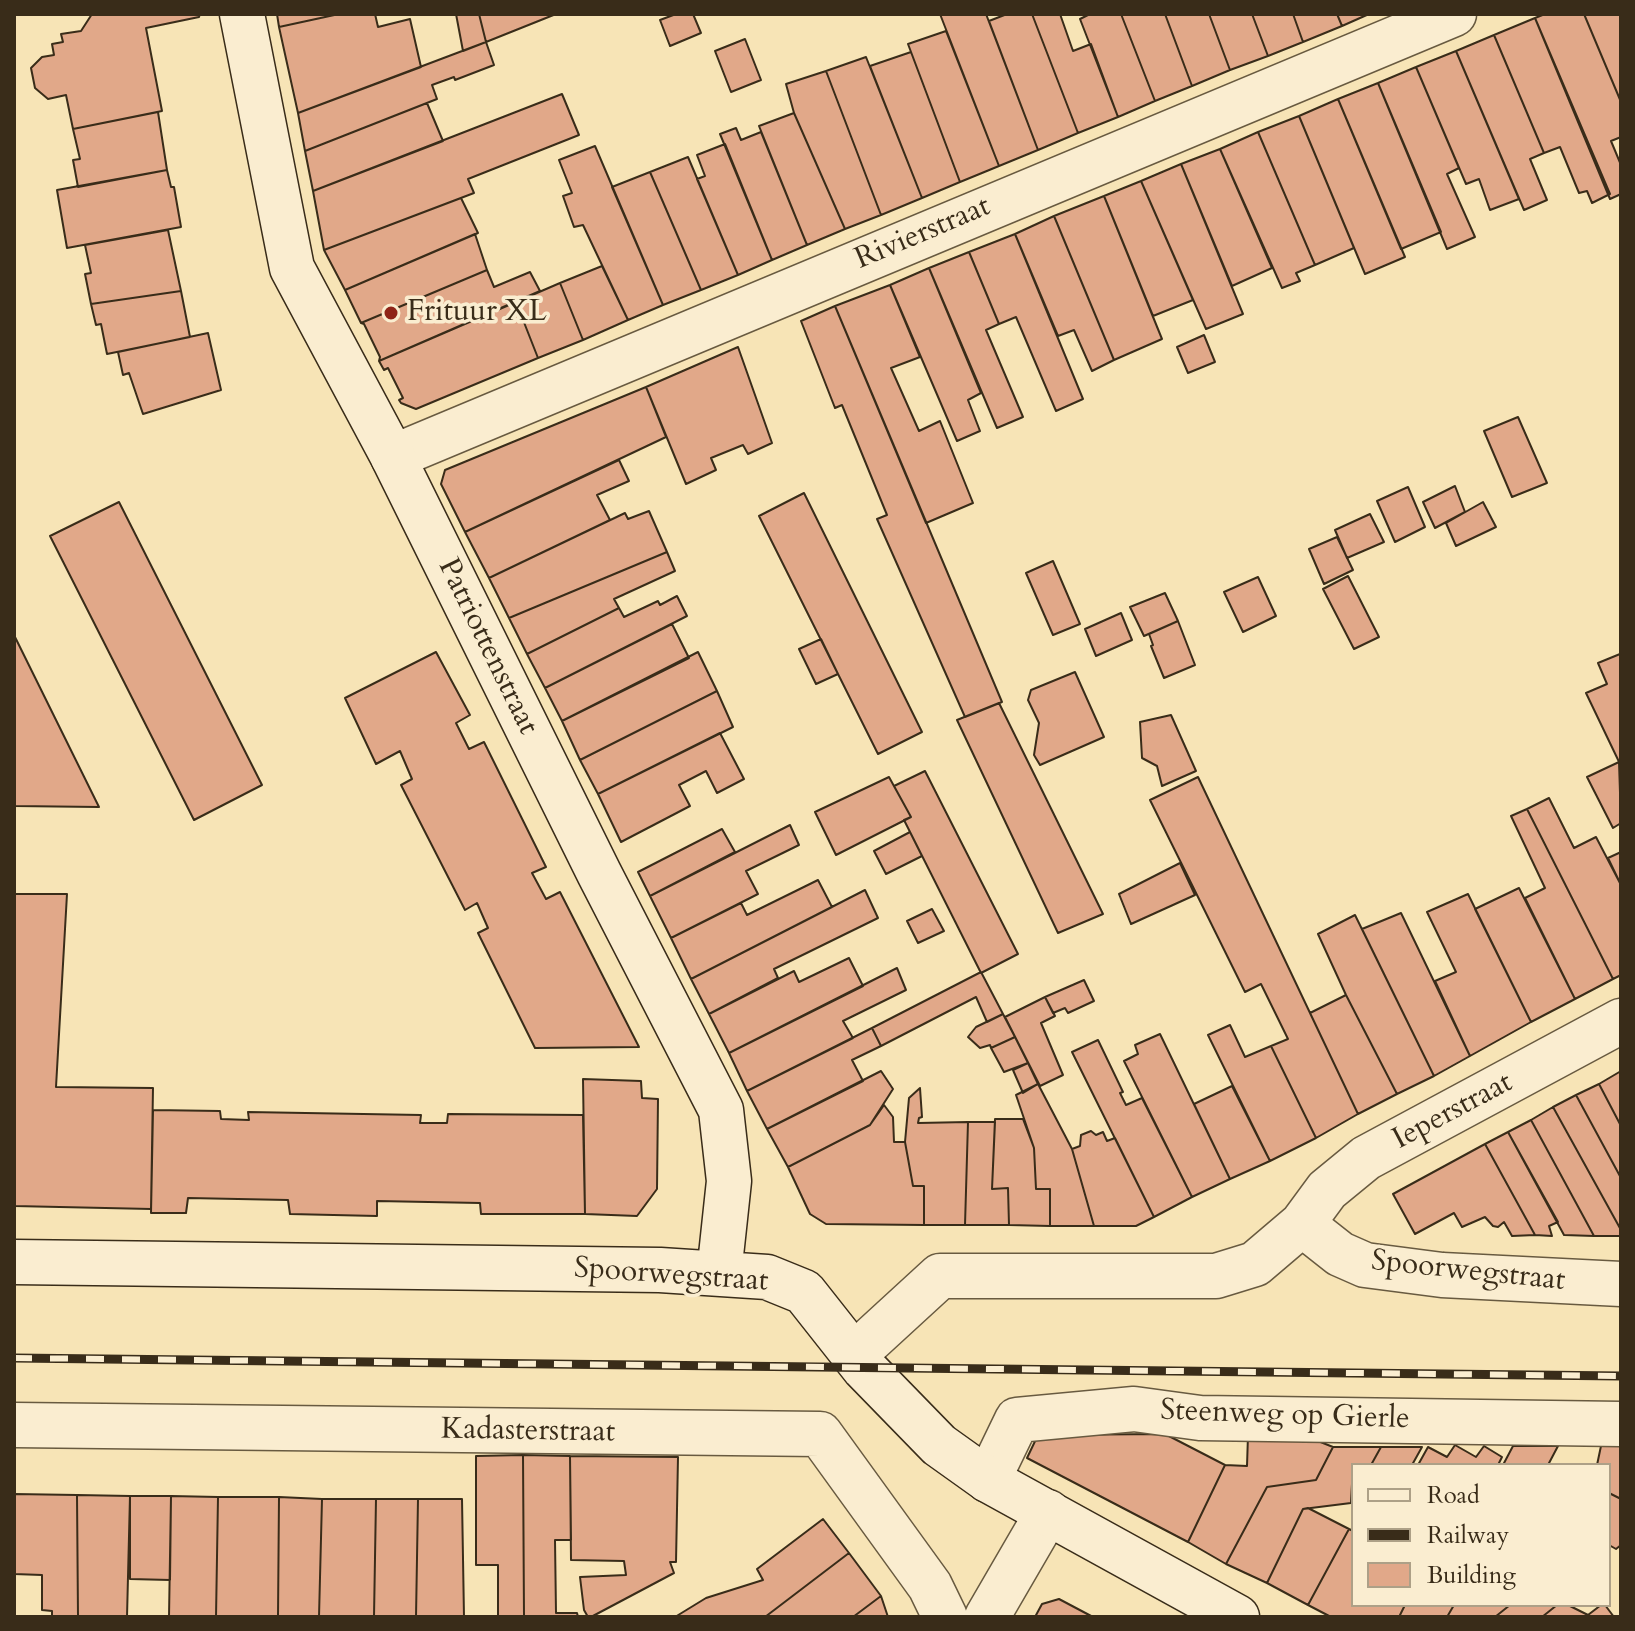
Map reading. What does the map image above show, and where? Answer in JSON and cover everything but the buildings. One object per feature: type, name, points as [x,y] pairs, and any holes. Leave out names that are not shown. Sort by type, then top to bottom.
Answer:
[{"type":"street","name":"Patriottenstraat","points":[[242,14],[292,268],[393,457],[599,873],[721,1110],[729,1181],[719,1274]]},
{"type":"street","name":"Rivierstraat","points":[[393,457],[1454,14]]},
{"type":"street","name":"Ieperstraat","points":[[1302,1224],[1327,1190],[1366,1158],[1621,1021]]},
{"type":"street","name":"Spoorwegstraat","points":[[1302,1224],[1340,1254],[1365,1265],[1442,1275],[1621,1284]]},
{"type":"street","points":[[1237,1617],[988,1480],[939,1445],[892,1398],[855,1354],[940,1276],[1216,1276],[1255,1264],[1302,1224]]},
{"type":"street","name":"Spoorwegstraat","points":[[14,1262],[660,1270],[767,1277],[804,1292],[855,1354]]},
{"type":"street","name":"Steenweg op Gierle","points":[[988,1480],[1017,1420],[1134,1409],[1200,1418],[1621,1424]]},
{"type":"street","name":"Kadasterstraat","points":[[14,1425],[820,1434],[930,1586],[945,1617]]},
{"type":"street","points":[[987,1617],[1048,1512]]},
{"type":"railway","points":[[14,1358],[1621,1376]]},
{"type":"place","name":"Frituur XL","points":[[391,313]]}]
